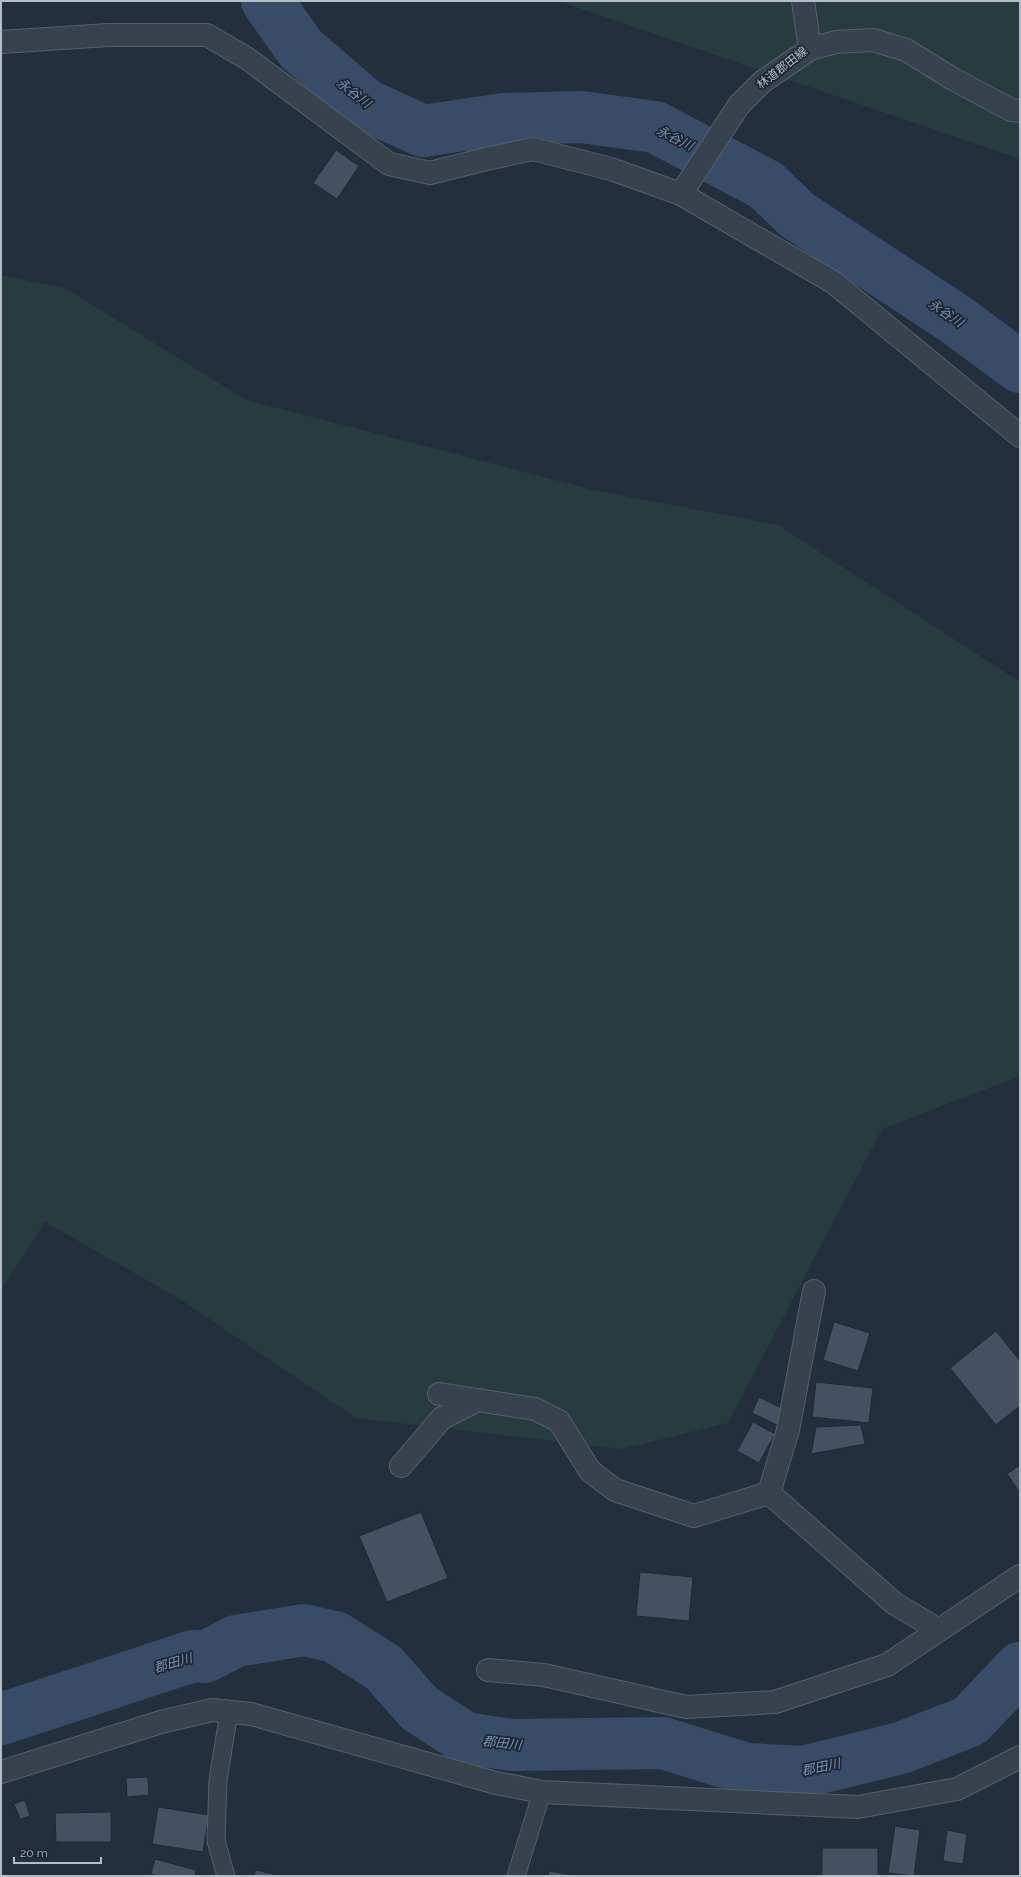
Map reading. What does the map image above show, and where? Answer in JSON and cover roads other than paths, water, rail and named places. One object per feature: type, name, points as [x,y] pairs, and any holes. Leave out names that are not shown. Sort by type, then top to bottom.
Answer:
[{"type":"street","name":"林道郡田線","points":[[681,194],[739,105],[762,82],[810,49],[803,1]]},
{"type":"street","points":[[1,42],[108,35],[207,35],[248,59],[389,164],[430,173],[533,149],[611,170],[681,194],[833,282],[1020,436]]},
{"type":"street","points":[[810,49],[836,42],[873,40],[906,50],[966,86],[1011,110],[1020,112]]},
{"type":"street","points":[[769,1492],[788,1430],[814,1291]]},
{"type":"street","points":[[439,1394],[535,1409],[558,1421],[590,1471],[616,1490],[687,1514],[694,1516],[769,1492]]},
{"type":"street","points":[[401,1466],[442,1418],[478,1400]]},
{"type":"street","points":[[769,1492],[895,1604],[939,1630]]},
{"type":"street","points":[[488,1670],[544,1675],[686,1707],[775,1702],[887,1664],[1020,1576]]},
{"type":"street","points":[[1,1772],[161,1722],[212,1710],[251,1714],[496,1782],[542,1792],[858,1807],[957,1788],[1020,1757]]},
{"type":"lane","points":[[226,1876],[216,1841],[218,1780],[229,1712]]},
{"type":"lane","points":[[516,1876],[542,1792]]},
{"type":"waterway","name":"永谷川","points":[[267,1],[301,49],[366,105],[423,131],[504,119],[581,117],[655,127],[766,185],[797,215],[955,319],[1020,367]]},
{"type":"waterway","name":"郡田川","points":[[1,1719],[193,1656],[205,1657],[236,1641],[304,1630],[335,1637],[384,1668],[419,1708],[465,1738],[512,1745],[663,1743],[747,1769],[803,1772],[901,1748],[970,1721],[1020,1668]]}]
